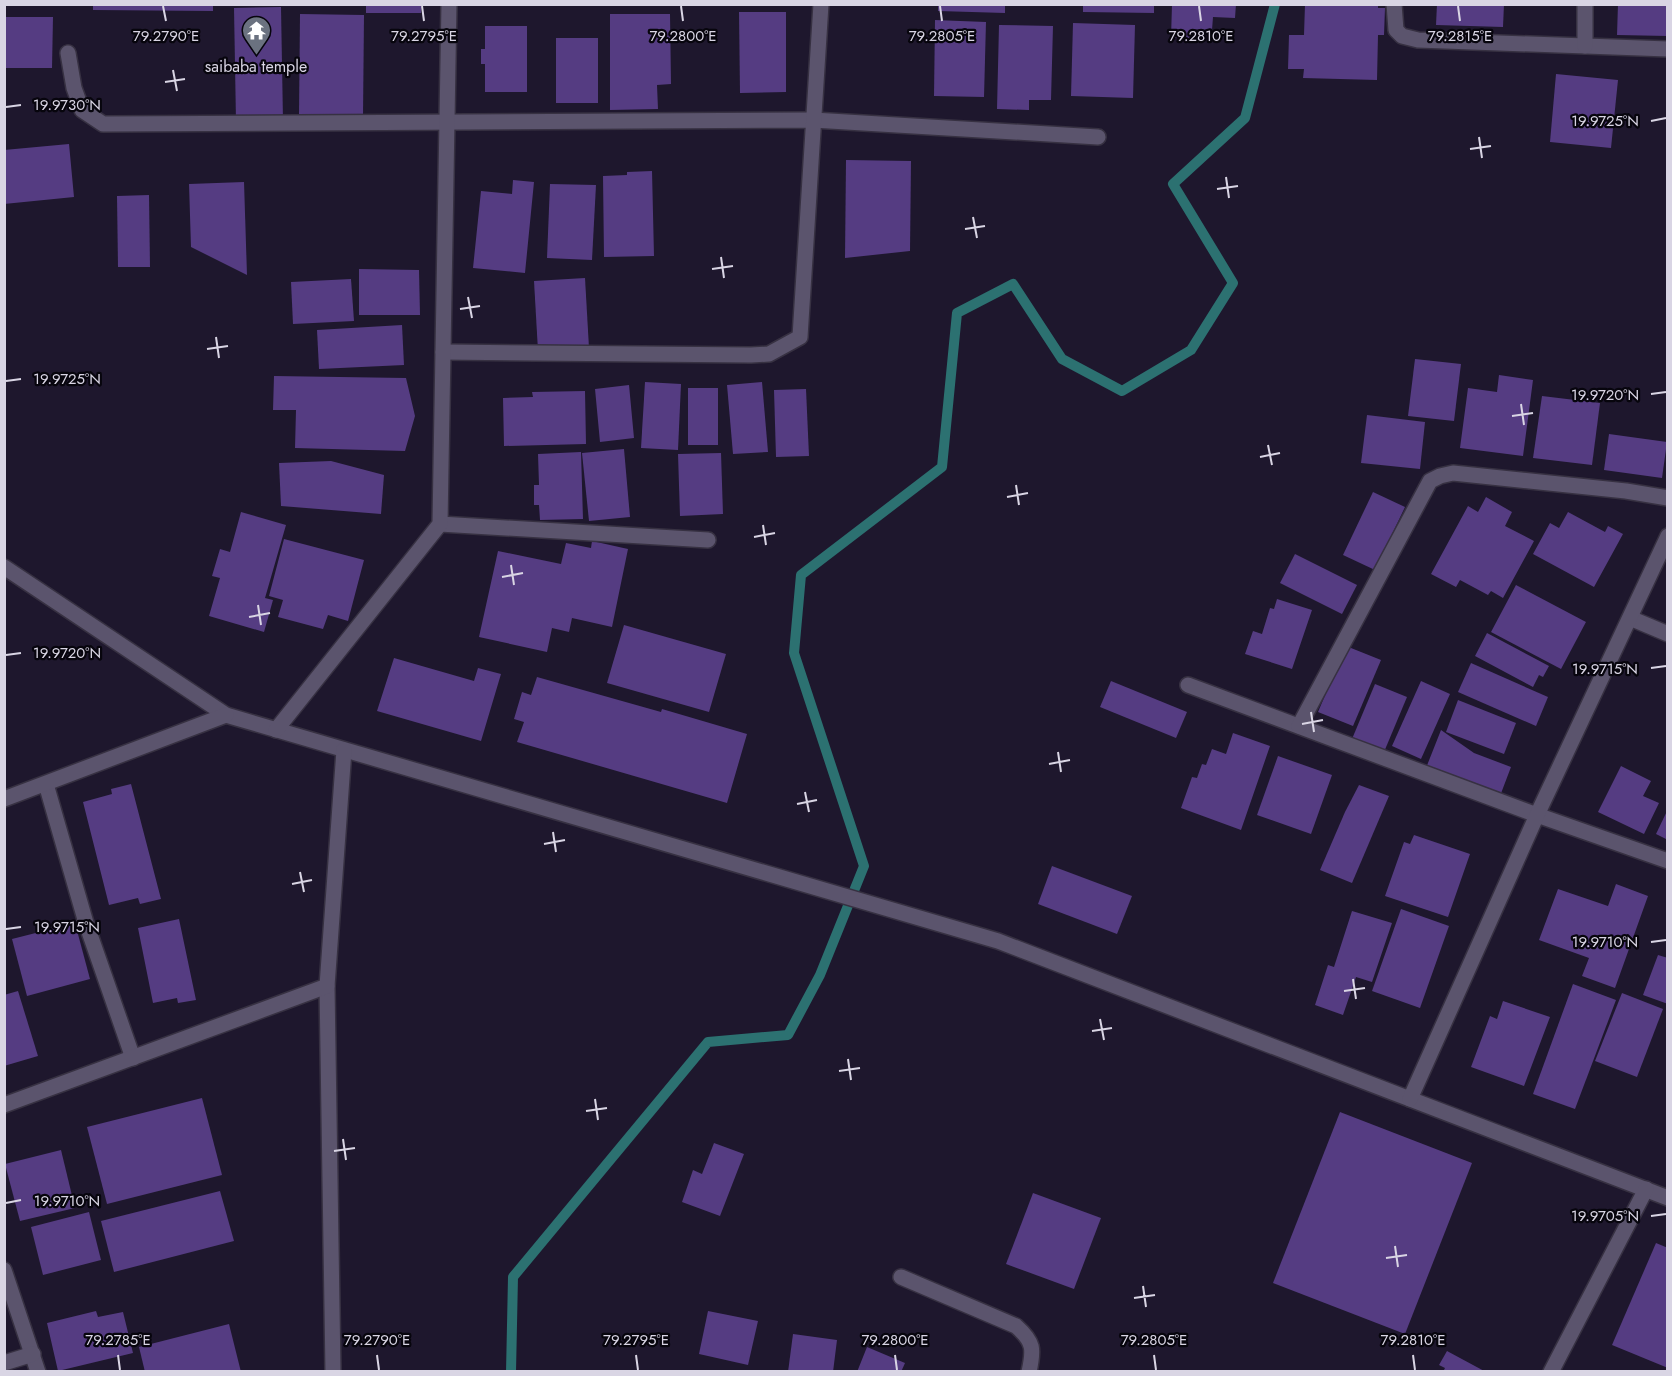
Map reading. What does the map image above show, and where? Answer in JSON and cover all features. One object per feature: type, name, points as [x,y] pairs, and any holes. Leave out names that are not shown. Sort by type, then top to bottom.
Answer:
[{"type":"street","points":[[276,730],[440,524],[450,4]]},
{"type":"street","points":[[443,352],[751,355],[769,354],[800,337],[821,4]]},
{"type":"street","points":[[1394,4],[1396,30],[1402,36],[1418,40],[1668,49]]},
{"type":"street","points":[[1585,4],[1585,46]]},
{"type":"street","points":[[68,53],[74,88],[82,110],[103,124],[813,120],[1098,137]]},
{"type":"street","points":[[1299,726],[1430,481],[1453,473],[1626,490],[1668,498]]},
{"type":"street","points":[[440,524],[708,540]]},
{"type":"street","points":[[1410,1099],[1537,815],[1668,536]]},
{"type":"street","points":[[4,567],[226,716],[998,941],[1668,1198]]},
{"type":"street","points":[[1630,618],[1668,634]]},
{"type":"street","points":[[1188,685],[1537,815],[1668,861]]},
{"type":"street","points":[[4,799],[226,716]]},
{"type":"street","points":[[333,1371],[327,986],[344,750]]},
{"type":"street","points":[[46,783],[86,923],[133,1058]]},
{"type":"street","points":[[4,1105],[327,986]]},
{"type":"street","points":[[1551,1371],[1646,1189]]},
{"type":"street","points":[[4,1270],[38,1371]]},
{"type":"street","points":[[901,1277],[1016,1326],[1028,1338],[1032,1348],[1029,1371]]},
{"type":"street","points":[[4,1363],[33,1354]]},
{"type":"building","points":[[93,4],[213,4],[213,11],[93,10]]},
{"type":"building","points":[[366,4],[421,4],[421,13],[366,13]]},
{"type":"building","points":[[938,4],[1005,4],[1005,13],[938,11]]},
{"type":"building","points":[[1083,4],[1154,4],[1154,13],[1083,12]]},
{"type":"building","points":[[1172,4],[1236,4],[1235,18],[1213,17],[1212,30],[1191,29],[1191,38],[1171,38]]},
{"type":"building","points":[[1305,4],[1378,4],[1378,8],[1385,8],[1384,35],[1378,35],[1377,80],[1303,78],[1304,69],[1288,69],[1289,35],[1304,35]]},
{"type":"building","points":[[1437,4],[1504,4],[1503,27],[1436,25]]},
{"type":"building","points":[[1618,4],[1668,4],[1668,36],[1617,35]]},
{"type":"building","points":[[281,7],[283,121],[236,122],[234,8]]},
{"type":"building","points":[[739,12],[786,12],[786,92],[740,93]]},
{"type":"building","points":[[300,14],[364,15],[363,116],[299,115]]},
{"type":"building","points":[[610,14],[670,14],[671,84],[657,85],[658,109],[610,110]]},
{"type":"building","points":[[4,17],[53,17],[52,68],[4,68]]},
{"type":"building","points":[[935,20],[986,22],[984,97],[934,96]]},
{"type":"building","points":[[1073,23],[1135,25],[1133,98],[1071,96]]},
{"type":"building","points":[[999,25],[1053,26],[1051,100],[1029,100],[1029,110],[997,109]]},
{"type":"building","points":[[485,26],[527,26],[527,92],[485,92],[485,64],[481,64],[481,49],[485,49]]},
{"type":"building","points":[[556,38],[598,38],[598,103],[556,103]]},
{"type":"building","points":[[1556,74],[1618,80],[1611,148],[1550,142]]},
{"type":"building","points":[[69,144],[74,197],[4,204],[4,150]]},
{"type":"building","points":[[846,160],[911,161],[910,251],[845,258]]},
{"type":"building","points":[[652,171],[654,256],[604,257],[603,176]]},
{"type":"building","points":[[513,180],[534,182],[525,273],[473,268],[481,191],[512,194]]},
{"type":"building","points":[[244,182],[247,275],[191,247],[189,184]]},
{"type":"building","points":[[550,184],[596,185],[592,260],[547,258]]},
{"type":"building","points":[[149,195],[150,267],[118,267],[117,196]]},
{"type":"building","points":[[359,269],[419,270],[420,315],[359,315]]},
{"type":"building","points":[[585,278],[589,348],[538,351],[534,281]]},
{"type":"building","points":[[351,279],[354,321],[293,324],[291,282]]},
{"type":"building","points":[[402,325],[404,365],[319,369],[317,330]]},
{"type":"building","points":[[1415,359],[1461,364],[1454,421],[1408,416]]},
{"type":"building","points":[[1499,375],[1533,380],[1523,456],[1460,448],[1468,388],[1497,392]]},
{"type":"building","points":[[274,376],[406,378],[415,416],[405,451],[295,448],[296,410],[273,410]]},
{"type":"building","points":[[645,382],[681,384],[678,450],[641,448]]},
{"type":"building","points":[[762,382],[768,452],[733,454],[727,385]]},
{"type":"building","points":[[629,385],[634,438],[600,442],[595,389]]},
{"type":"building","points":[[688,388],[718,388],[718,445],[688,445]]},
{"type":"building","points":[[806,389],[809,456],[776,457],[774,390]]},
{"type":"building","points":[[585,391],[586,444],[504,446],[503,398],[533,397],[532,392]]},
{"type":"building","points":[[1542,396],[1600,403],[1592,465],[1533,458]]},
{"type":"building","points":[[1367,415],[1425,422],[1420,469],[1361,463]]},
{"type":"building","points":[[1609,434],[1667,442],[1662,478],[1604,470]]},
{"type":"building","points":[[624,449],[630,517],[589,521],[582,453]]},
{"type":"building","points":[[581,452],[583,519],[540,520],[539,505],[534,505],[534,485],[539,485],[538,454]]},
{"type":"building","points":[[721,453],[723,514],[680,516],[678,454]]},
{"type":"building","points":[[331,461],[384,475],[381,514],[281,506],[279,463]]},
{"type":"building","points":[[1373,492],[1405,507],[1375,570],[1343,555]]},
{"type":"building","points":[[1486,497],[1512,512],[1505,526],[1534,541],[1503,598],[1491,591],[1488,595],[1460,580],[1456,587],[1431,574],[1468,506],[1478,512]]},
{"type":"building","points":[[241,512],[286,525],[265,598],[273,600],[264,632],[209,616],[220,578],[212,576],[220,549],[230,552]]},
{"type":"building","points":[[1568,512],[1605,532],[1608,526],[1623,534],[1594,587],[1533,554],[1550,523],[1559,528]]},
{"type":"building","points":[[284,539],[364,560],[348,621],[328,615],[323,629],[278,617],[283,600],[269,596]]},
{"type":"building","points":[[592,541],[628,549],[612,627],[572,618],[569,632],[552,628],[547,652],[479,637],[498,551],[561,564],[566,543],[591,548]]},
{"type":"building","points":[[1295,554],[1357,585],[1342,614],[1280,583]]},
{"type":"building","points":[[1516,585],[1586,622],[1561,669],[1491,632]]},
{"type":"building","points":[[1277,599],[1312,610],[1292,669],[1245,654],[1253,631],[1262,634],[1270,608],[1274,609]]},
{"type":"building","points":[[624,625],[726,654],[709,712],[607,683]]},
{"type":"building","points":[[1487,633],[1549,666],[1543,677],[1539,675],[1533,687],[1475,656]]},
{"type":"building","points":[[1346,646],[1381,660],[1353,726],[1318,712]]},
{"type":"building","points":[[394,658],[474,681],[478,668],[501,674],[481,741],[377,711]]},
{"type":"building","points":[[1471,663],[1548,697],[1536,726],[1458,692]]},
{"type":"building","points":[[537,677],[661,712],[662,709],[747,734],[727,803],[517,742],[524,722],[514,719],[522,692],[531,695]]},
{"type":"building","points":[[1111,681],[1187,712],[1176,738],[1100,707]]},
{"type":"building","points":[[1421,681],[1450,694],[1421,759],[1392,746]]},
{"type":"building","points":[[1375,684],[1407,697],[1384,752],[1352,739]]},
{"type":"building","points":[[1458,700],[1516,723],[1504,754],[1446,732]]},
{"type":"building","points":[[1441,730],[1474,753],[1511,767],[1500,796],[1426,768]]},
{"type":"building","points":[[1233,733],[1270,746],[1241,830],[1181,808],[1192,777],[1197,778],[1202,764],[1206,765],[1212,749],[1226,754]]},
{"type":"building","points":[[1278,756],[1332,775],[1311,834],[1257,815]]},
{"type":"building","points":[[1621,766],[1651,781],[1643,796],[1659,803],[1644,834],[1598,812]]},
{"type":"building","points":[[131,784],[161,899],[140,904],[138,898],[109,905],[83,802],[112,794],[111,789]]},
{"type":"building","points":[[1359,785],[1389,796],[1352,883],[1320,870]]},
{"type":"building","points":[[1668,809],[1668,840],[1656,834]]},
{"type":"building","points":[[1414,835],[1470,854],[1448,917],[1385,896],[1404,842],[1410,844]]},
{"type":"building","points":[[1052,866],[1132,896],[1117,934],[1038,904]]},
{"type":"building","points":[[1616,884],[1648,896],[1615,988],[1582,976],[1589,958],[1539,940],[1558,889],[1608,906]]},
{"type":"building","points":[[1401,909],[1449,926],[1420,1008],[1372,991]]},
{"type":"building","points":[[1352,911],[1392,923],[1372,982],[1356,977],[1343,1015],[1315,1005],[1328,965],[1334,967]]},
{"type":"building","points":[[179,919],[196,1000],[178,1003],[177,998],[153,1003],[138,928]]},
{"type":"building","points":[[75,923],[90,979],[27,996],[12,939]]},
{"type":"building","points":[[1658,955],[1668,958],[1668,1004],[1643,995]]},
{"type":"building","points":[[1573,984],[1616,1000],[1575,1109],[1533,1094]]},
{"type":"building","points":[[18,991],[38,1056],[4,1066],[4,995]]},
{"type":"building","points":[[1622,993],[1663,1009],[1637,1077],[1595,1061]]},
{"type":"building","points":[[1503,1001],[1550,1017],[1524,1086],[1471,1067],[1490,1016],[1497,1019]]},
{"type":"building","points":[[202,1098],[222,1175],[107,1204],[87,1127]]},
{"type":"building","points":[[1340,1112],[1472,1163],[1405,1334],[1273,1283]]},
{"type":"building","points":[[714,1143],[744,1154],[720,1216],[682,1202],[693,1170],[702,1174]]},
{"type":"building","points":[[61,1150],[75,1208],[20,1221],[5,1164]]},
{"type":"building","points":[[220,1191],[234,1241],[114,1272],[101,1221]]},
{"type":"building","points":[[1033,1193],[1101,1218],[1074,1289],[1006,1264]]},
{"type":"building","points":[[89,1212],[101,1260],[43,1275],[31,1227]]},
{"type":"building","points":[[1656,1243],[1668,1248],[1668,1368],[1612,1345]]},
{"type":"building","points":[[96,1311],[98,1317],[123,1312],[133,1353],[58,1371],[47,1323]]},
{"type":"building","points":[[708,1311],[758,1321],[748,1365],[699,1354]]},
{"type":"building","points":[[229,1324],[241,1372],[145,1372],[139,1347]]},
{"type":"building","points":[[793,1334],[837,1340],[833,1372],[788,1372]]},
{"type":"building","points":[[867,1347],[905,1363],[901,1372],[857,1372]]},
{"type":"building","points":[[1447,1351],[1486,1372],[1443,1372],[1445,1368],[1439,1365]]},
{"type":"waterway","points":[[511,1372],[513,1277],[708,1042],[788,1035],[820,975],[864,866],[794,653],[801,575],[942,467],[957,313],[1013,284],[1062,359],[1122,391],[1191,350],[1233,283],[1173,184],[1245,118],[1275,4]]},
{"type":"place","name":"saibaba temple","points":[[256,56]]}]
